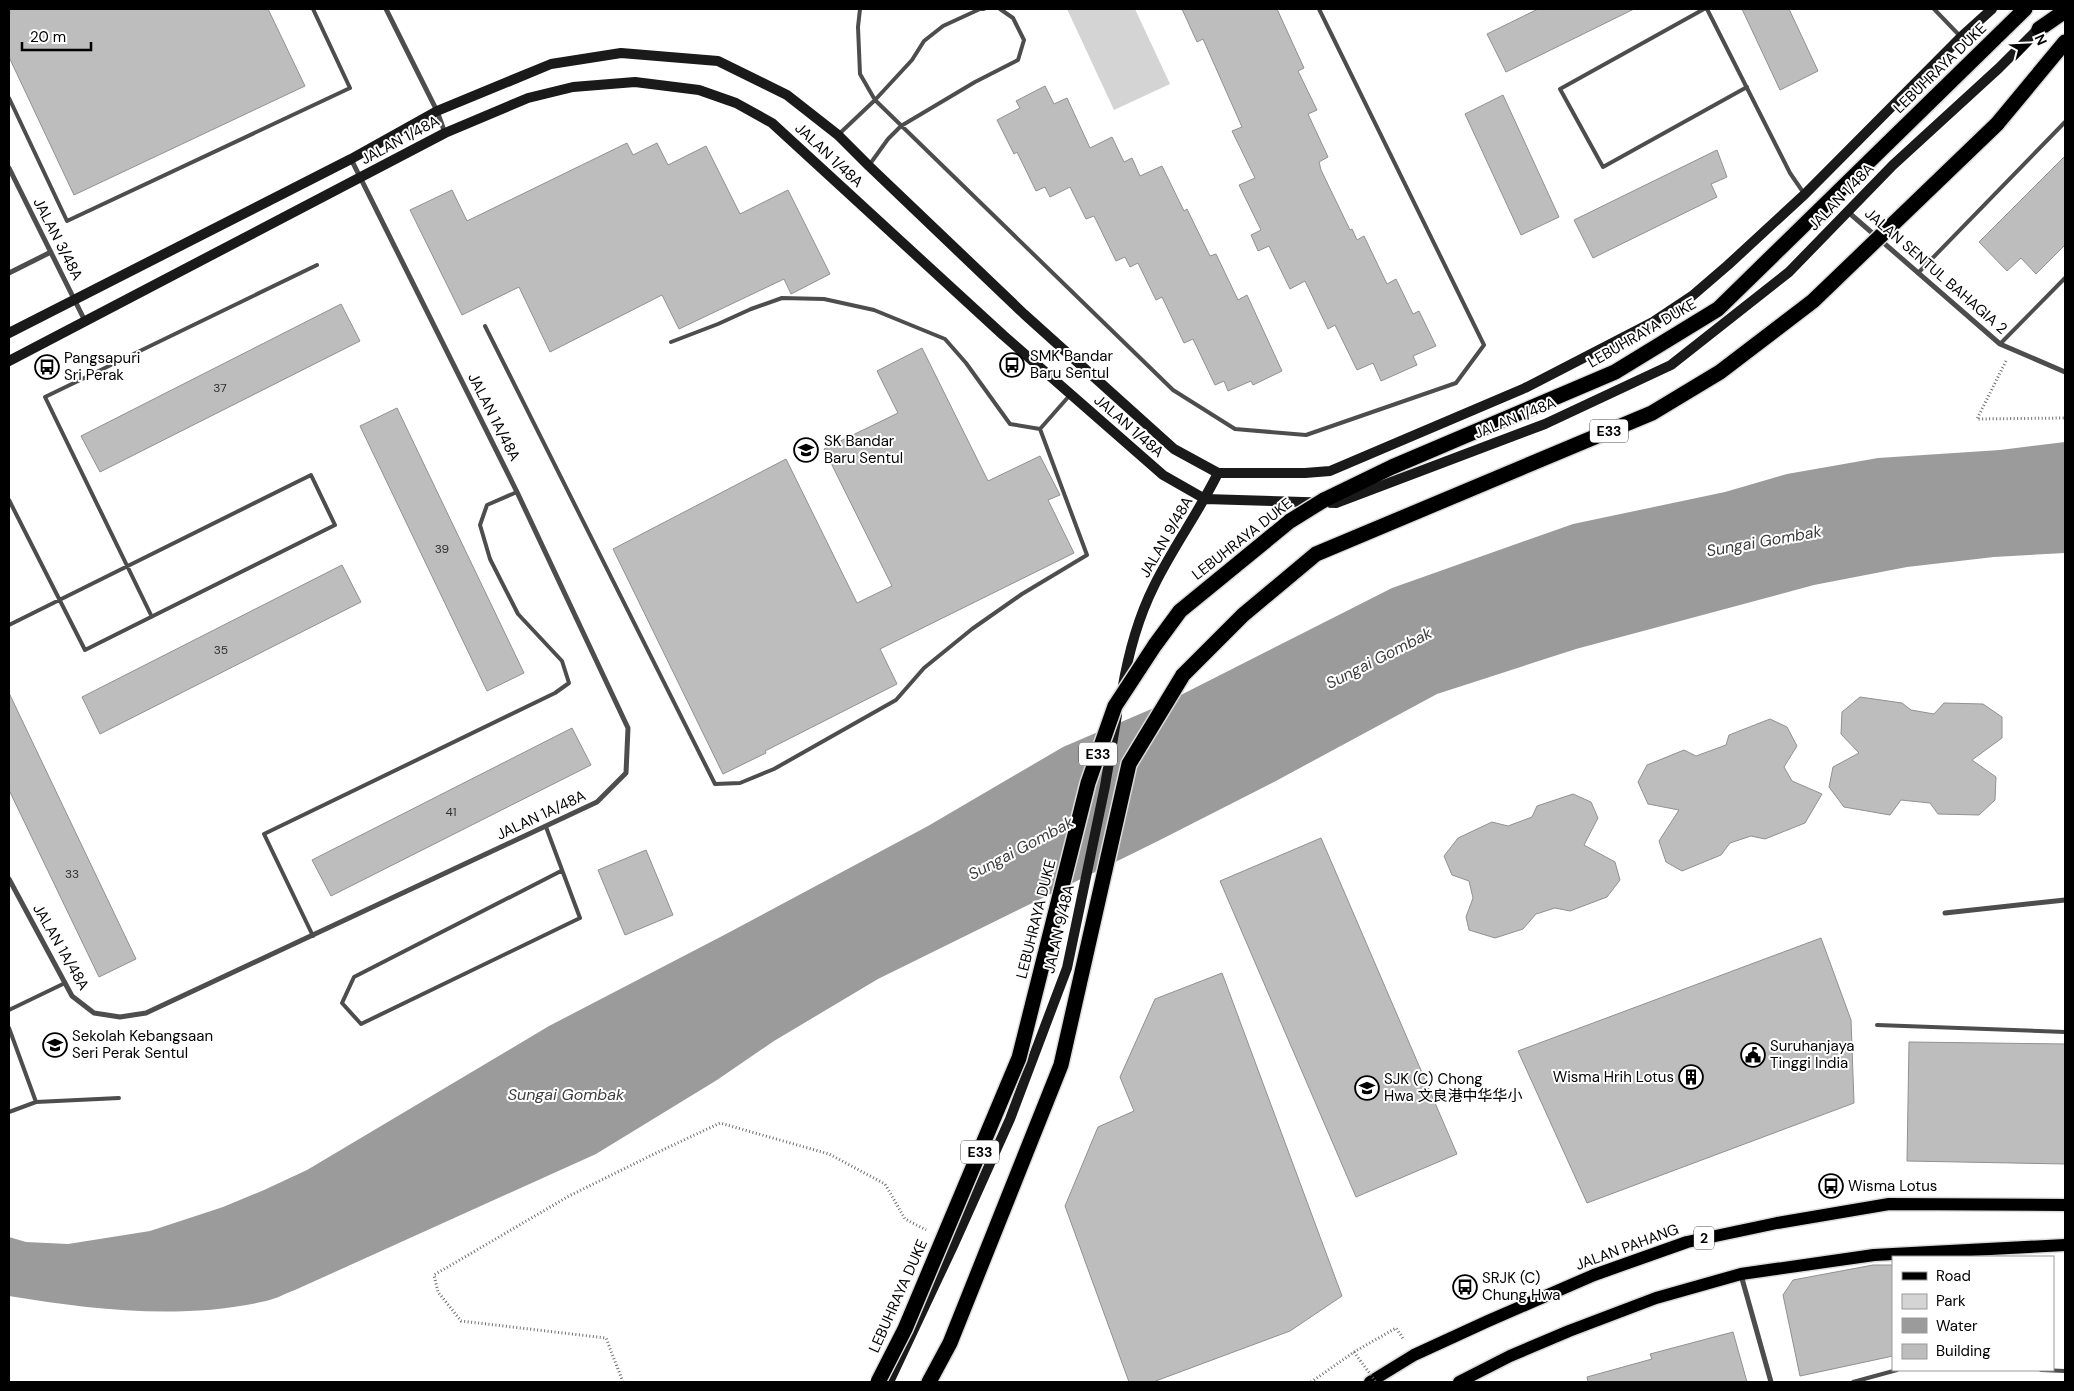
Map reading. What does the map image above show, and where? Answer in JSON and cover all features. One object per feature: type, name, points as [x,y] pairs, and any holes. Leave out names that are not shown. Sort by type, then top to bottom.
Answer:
[{"type":"highway","name":"LEBUHRAYA DUKE","points":[[878,1382],[905,1329],[1019,1058],[1088,783],[1115,706],[1180,611],[1290,521],[1324,500],[1392,467],[1615,372],[1718,310],[2025,9]]},
{"type":"highway","points":[[2039,29],[2065,12]]},
{"type":"highway","name":"E33","points":[[929,1382],[950,1343],[1061,1064],[1128,764],[1183,675],[1243,615],[1316,554],[1652,413],[1720,372],[1813,301],[1997,124],[2065,42]]},
{"type":"main road","name":"JALAN 1/48A","points":[[9,333],[351,159],[437,111],[551,64],[621,53],[718,62],[787,95],[838,135],[1024,314],[1174,449],[1218,473],[1305,473],[1330,470],[1525,388],[1653,322],[1684,301],[1728,266],[1805,194],[1961,37],[1992,9]]},
{"type":"main road","name":"JALAN 1/48A","points":[[9,361],[445,133],[528,98],[572,87],[635,82],[699,90],[736,103],[772,123],[1070,394],[1163,475],[1206,499],[1336,503],[1545,424],[1671,364],[1789,272],[1847,211],[2039,29],[2055,9]]},
{"type":"main road","name":"JALAN 9/48A","points":[[889,1382],[954,1246],[1010,1118],[1067,968],[1105,786],[1128,657],[1154,586],[1206,499],[1218,473]]},
{"type":"main road","name":"JALAN PAHANG","points":[[1370,1382],[1414,1355],[1480,1324],[1594,1275],[1687,1242],[1777,1223],[1889,1204],[2065,1205]]},
{"type":"main road","points":[[1459,1382],[1510,1356],[1656,1298],[1741,1274],[1874,1255],[2065,1245]]},
{"type":"street","points":[[386,9],[437,111],[445,133]]},
{"type":"street","name":"JALAN 1A/48A","points":[[9,879],[72,996],[94,1013],[120,1017],[146,1013],[597,802],[626,773],[628,728],[517,492],[351,159]]},
{"type":"street","name":"JALAN 3/48A","points":[[9,168],[86,321]]},
{"type":"street","name":"JALAN SENTUL BAHAGIA 2","points":[[1847,211],[2000,344],[2065,372]]},
{"type":"street","points":[[9,273],[51,252]]},
{"type":"street","points":[[1945,912],[2065,900]]},
{"type":"street","points":[[1741,1274],[1771,1382]]},
{"type":"lane","points":[[9,98],[67,222],[350,88],[313,9]]},
{"type":"lane","points":[[860,9],[858,27],[860,74],[875,100],[1173,390],[1235,429],[1306,435],[1456,383],[1484,345],[1319,9]]},
{"type":"lane","points":[[838,135],[875,100],[912,60],[924,41],[943,26],[980,9],[984,9]]},
{"type":"lane","points":[[869,166],[888,138],[901,126],[975,82],[1018,60],[1024,40],[1013,18],[1000,9]]},
{"type":"lane","points":[[1747,87],[1603,167],[1560,88],[1706,9],[1747,87],[1790,173],[1805,194]]},
{"type":"lane","points":[[1934,9],[1961,37]]},
{"type":"lane","points":[[1918,273],[2065,122]]},
{"type":"lane","points":[[152,615],[45,397],[318,265]]},
{"type":"lane","points":[[2000,344],[2065,278]]},
{"type":"lane","points":[[671,342],[782,298],[824,299],[874,310],[946,339],[966,363],[1010,424],[1040,429]]},
{"type":"lane","points":[[485,326],[715,784],[740,783],[774,769],[896,700],[924,668],[972,629],[1022,594],[1087,555],[1040,429]]},
{"type":"lane","points":[[1040,429],[1070,394]]},
{"type":"lane","points":[[9,500],[60,600],[85,650],[335,525],[311,476],[127,566],[60,600],[9,625]]},
{"type":"lane","points":[[313,936],[264,834],[555,693],[569,683],[562,661],[518,614],[490,560],[480,525],[487,505],[517,492]]},
{"type":"lane","points":[[546,827],[580,918],[360,1024],[342,1003],[354,977],[561,871]]},
{"type":"lane","points":[[9,1010],[65,983]]},
{"type":"lane","points":[[1877,1025],[2065,1032]]},
{"type":"lane","points":[[9,1028],[36,1102]]},
{"type":"lane","points":[[9,1112],[36,1102],[119,1098]]},
{"type":"lane","points":[[1853,1382],[1893,1371]]},
{"type":"path","points":[[2012,349],[1977,419],[2065,418]]},
{"type":"path","points":[[624,1382],[606,1338],[461,1321],[438,1292],[434,1275],[569,1196],[720,1124],[829,1154],[885,1184],[905,1219],[954,1246]]},
{"type":"path","points":[[1314,1382],[1354,1352],[1396,1328]]},
{"type":"path","points":[[1354,1352],[1376,1382]]},
{"type":"green space","points":[[1067,9],[1135,9],[1170,84],[1114,110]]},
{"type":"water","name":"Sungai Gombak","points":[[2065,442],[2065,553],[1994,557],[1907,567],[1814,585],[1576,649],[1437,694],[1274,782],[878,979],[774,1041],[717,1080],[596,1154],[295,1290],[266,1301],[235,1307],[170,1311],[105,1309],[9,1296],[9,1237],[26,1242],[68,1244],[150,1231],[223,1207],[307,1170],[549,1026],[928,826],[1063,747],[1163,704],[1392,588],[1573,524],[1725,492],[1787,474],[1878,458],[2000,450]]},
{"type":"building","points":[[9,9],[268,9],[305,86],[74,195],[9,57]]},
{"type":"building","points":[[1182,9],[1277,9],[1304,68],[1298,71],[1317,110],[1308,114],[1328,157],[1319,162],[1321,170],[1350,230],[1352,229],[1357,240],[1364,236],[1387,284],[1396,279],[1413,314],[1419,311],[1436,346],[1413,356],[1417,365],[1381,381],[1373,363],[1357,370],[1335,325],[1328,329],[1305,281],[1290,289],[1269,246],[1258,251],[1251,235],[1261,230],[1239,185],[1255,178],[1232,131],[1242,127],[1203,39],[1197,42]]},
{"type":"building","points":[[1538,9],[1634,9],[1506,72],[1487,34]]},
{"type":"building","points":[[1742,9],[1789,9],[1818,71],[1780,90]]},
{"type":"building","points":[[1045,86],[1054,104],[1067,98],[1090,148],[1112,137],[1124,162],[1132,158],[1140,176],[1162,166],[1184,211],[1187,209],[1210,256],[1216,254],[1238,300],[1247,295],[1282,371],[1253,385],[1251,381],[1228,391],[1224,381],[1215,385],[1193,339],[1184,343],[1162,297],[1156,300],[1138,263],[1130,267],[1125,257],[1116,261],[1094,216],[1086,219],[1070,187],[1050,197],[1045,187],[1036,191],[1017,152],[1014,154],[997,120],[1020,108],[1016,101]]},
{"type":"building","points":[[1503,95],[1559,217],[1521,235],[1465,114]]},
{"type":"building","points":[[627,143],[633,155],[657,143],[668,165],[706,146],[740,214],[788,190],[830,274],[791,294],[784,279],[679,329],[662,295],[550,352],[519,287],[462,315],[410,210],[452,190],[467,221]]},
{"type":"building","points":[[1717,150],[1727,177],[1711,184],[1717,197],[1593,258],[1574,220]]},
{"type":"building","points":[[2065,156],[2065,245],[2036,274],[2021,258],[2007,271],[1979,242]]},
{"type":"building","points":[[341,304],[360,341],[100,472],[81,436]]},
{"type":"building","points":[[922,348],[988,481],[1040,456],[1060,495],[1048,500],[1074,553],[880,649],[897,684],[723,774],[613,549],[786,459],[857,603],[892,586],[824,449],[898,413],[877,371]]},
{"type":"building","points":[[397,408],[524,673],[487,691],[360,426]]},
{"type":"building","points":[[342,565],[361,602],[100,734],[82,697]]},
{"type":"building","points":[[9,693],[136,959],[99,977],[9,790]]},
{"type":"building","points":[[1860,697],[1902,703],[1911,710],[1934,714],[1944,703],[1983,704],[2002,717],[2002,738],[1972,760],[1996,777],[1995,800],[1979,815],[1938,814],[1930,803],[1901,800],[1890,815],[1844,807],[1829,787],[1833,767],[1859,753],[1841,734],[1842,712]]},
{"type":"building","points":[[1770,719],[1787,727],[1797,746],[1784,767],[1792,781],[1822,794],[1805,823],[1765,839],[1751,836],[1730,843],[1721,855],[1682,871],[1666,862],[1659,841],[1679,810],[1648,804],[1638,782],[1647,765],[1684,750],[1696,756],[1726,745],[1729,735]]},
{"type":"building","points":[[572,728],[591,765],[331,896],[312,860]]},
{"type":"building","points":[[1573,794],[1591,802],[1598,818],[1584,845],[1615,862],[1620,880],[1607,897],[1570,911],[1555,908],[1536,914],[1523,929],[1495,938],[1469,930],[1466,917],[1473,898],[1469,881],[1452,875],[1444,856],[1458,838],[1492,822],[1508,826],[1532,817],[1537,806]]},
{"type":"building","points":[[1321,838],[1457,1154],[1356,1197],[1220,881]]},
{"type":"building","points":[[646,850],[673,915],[625,935],[598,870]]},
{"type":"building","name":"Wisma Hrih Lotus","points":[[1821,938],[1851,1020],[1854,1103],[1587,1203],[1518,1051]]},
{"type":"building","points":[[1222,973],[1342,1296],[1290,1331],[1153,1382],[1129,1382],[1065,1206],[1098,1127],[1134,1111],[1120,1077],[1155,999]]},
{"type":"building","points":[[1909,1042],[2065,1044],[2065,1164],[1907,1161]]},
{"type":"building","points":[[1873,1265],[1892,1265],[1892,1356],[1800,1376],[1783,1295],[1793,1280]]},
{"type":"building","points":[[1733,1332],[1747,1382],[1588,1382],[1587,1377],[1652,1359],[1650,1354]]},
{"type":"place","name":"SMK Bandar Baru Sentul","points":[[1012,365]]},
{"type":"place","name":"Pangsapuri Sri Perak","points":[[47,367]]},
{"type":"place","name":"SK Bandar Baru Sentul","points":[[806,450]]},
{"type":"place","name":"Sekolah Kebangsaan Seri Perak Sentul","points":[[55,1045]]},
{"type":"place","name":"Suruhanjaya Tinggi India","points":[[1753,1055]]},
{"type":"place","name":"Wisma Hrih Lotus","points":[[1691,1077]]},
{"type":"place","name":"SJK (C) Chong Hwa 文良港中华华小","points":[[1367,1088]]},
{"type":"place","name":"Wisma Lotus","points":[[1831,1186]]},
{"type":"place","name":"SRJK (C) Chung Hwa","points":[[1465,1287]]}]
